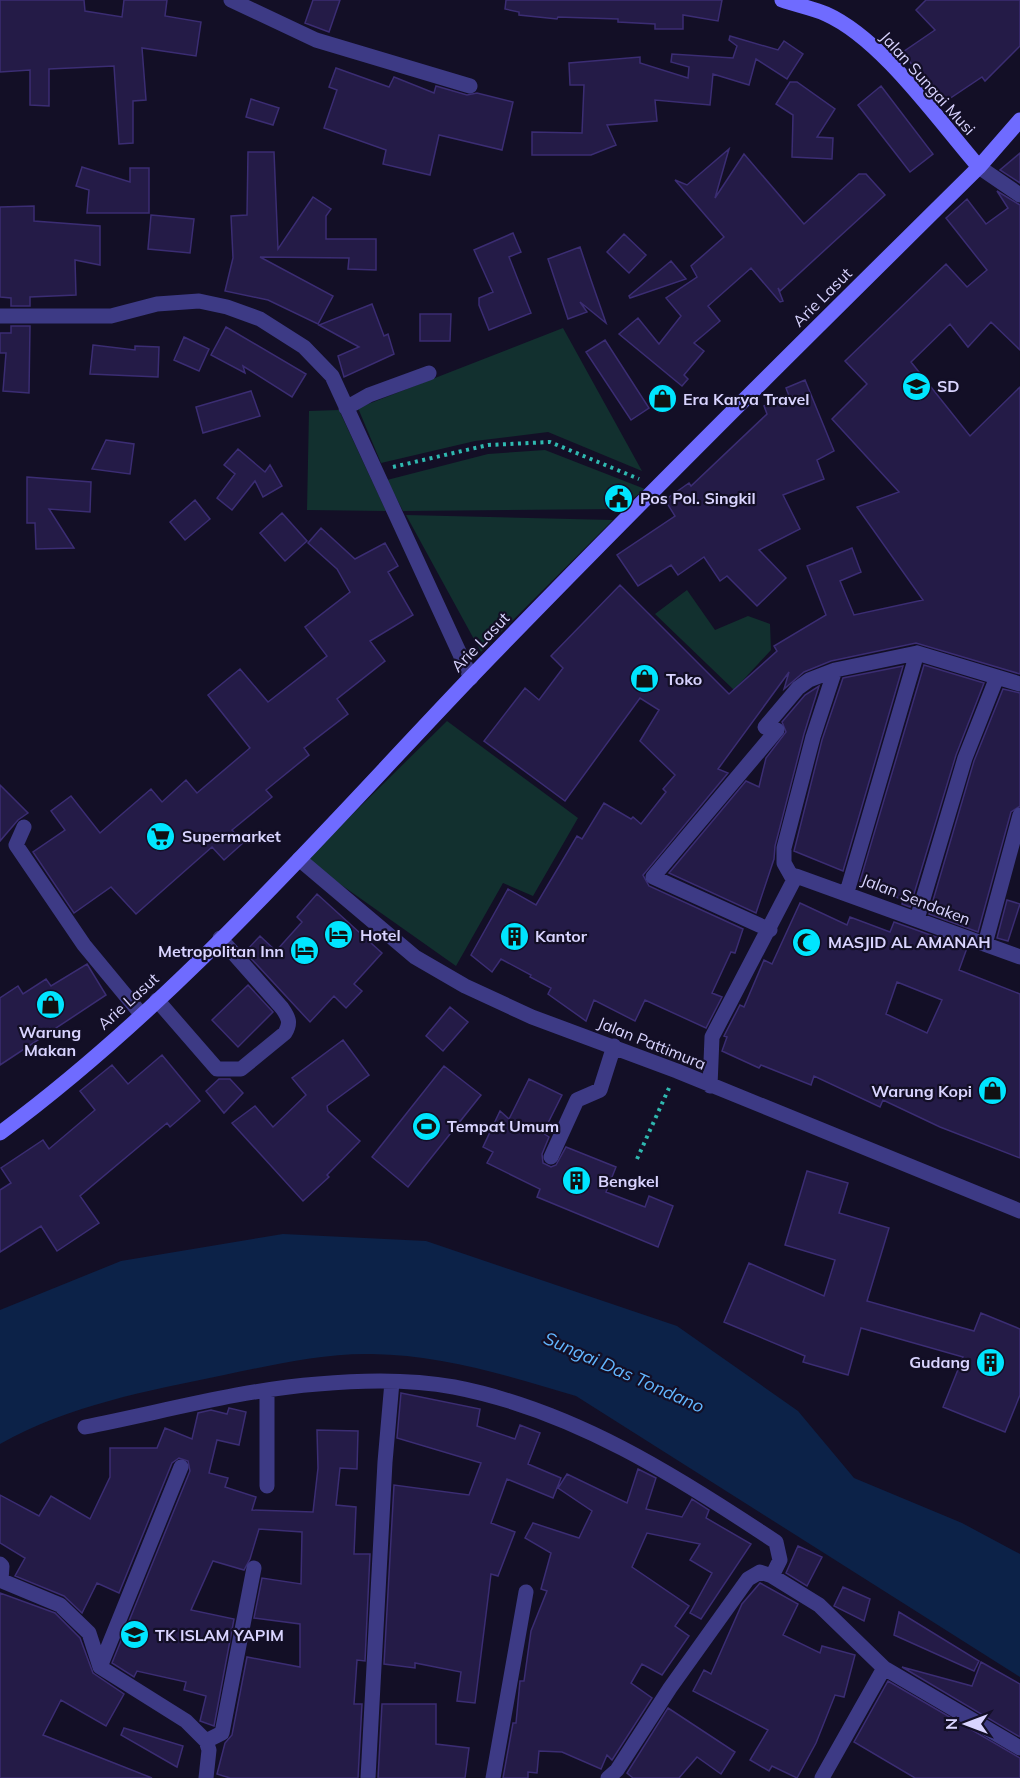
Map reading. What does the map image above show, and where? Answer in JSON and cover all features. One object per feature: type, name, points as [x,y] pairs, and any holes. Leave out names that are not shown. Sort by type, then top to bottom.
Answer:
[{"type":"main road","name":"Jalan Sungai Musi","points":[[782,0],[826,14],[853,30],[878,50],[979,167]]},
{"type":"main road","name":"Arie Lasut","points":[[0,1133],[33,1109],[157,1000],[220,938],[299,859],[657,486],[979,167],[1020,120]]},
{"type":"street","points":[[231,0],[316,40],[470,86]]},
{"type":"street","points":[[979,167],[1020,195]]},
{"type":"street","points":[[0,316],[111,316],[157,304],[199,301],[227,307],[260,319],[304,346],[332,376],[471,678]]},
{"type":"street","points":[[346,408],[369,395],[429,373]]},
{"type":"street","points":[[847,892],[917,653]]},
{"type":"street","points":[[770,930],[653,877],[771,728],[798,688],[809,680],[836,670],[917,653],[1020,684]]},
{"type":"street","points":[[710,1086],[712,1036],[796,877],[784,863],[784,848],[813,737],[836,670]]},
{"type":"street","points":[[917,919],[965,758],[997,677]]},
{"type":"street","points":[[985,944],[1020,815]]},
{"type":"street","points":[[24,827],[16,845],[84,945],[141,1014]]},
{"type":"street","name":"Jalan Pattimura","points":[[299,859],[416,957],[465,986],[532,1017],[677,1071],[1020,1211]]},
{"type":"street","name":"Jalan Sendaken","points":[[796,877],[847,892],[1020,957]]},
{"type":"street","points":[[157,1000],[217,1069],[229,1071],[241,1069],[285,1033],[289,1026],[289,1018],[220,938]]},
{"type":"street","points":[[552,1157],[577,1100],[600,1090],[614,1046]]},
{"type":"street","points":[[368,1778],[385,1462],[392,1382]]},
{"type":"street","points":[[85,1427],[267,1391],[316,1384],[392,1382],[452,1386],[531,1406],[577,1425],[643,1458],[776,1542],[780,1560],[772,1576]]},
{"type":"street","points":[[267,1391],[267,1486]]},
{"type":"street","points":[[100,1667],[181,1467]]},
{"type":"street","points":[[0,1564],[2,1566],[0,1580],[60,1605],[89,1633],[100,1667],[186,1721],[206,1741],[209,1750],[206,1778]]},
{"type":"street","points":[[206,1741],[222,1733],[254,1568]]},
{"type":"street","points":[[608,1778],[617,1770],[670,1688],[748,1579],[760,1572],[772,1576],[819,1605],[846,1628],[884,1668],[1020,1748]]},
{"type":"street","points":[[493,1778],[526,1592]]},
{"type":"street","points":[[822,1778],[884,1668]]},
{"type":"path","points":[[376,471],[488,445],[550,442],[657,486]]},
{"type":"path","points":[[637,1159],[677,1071]]},
{"type":"green space","points":[[563,328],[642,471],[548,432],[475,441],[381,463],[358,408]]},
{"type":"green space","points":[[339,410],[386,511],[307,510],[309,411]]},
{"type":"green space","points":[[545,450],[645,489],[620,509],[403,511],[387,480],[488,454]]},
{"type":"green space","points":[[406,515],[613,520],[481,652]]},
{"type":"green space","points":[[687,590],[715,630],[748,616],[770,624],[771,650],[734,690],[655,614]]},
{"type":"green space","points":[[447,721],[578,818],[533,896],[503,883],[456,966],[306,860]]},
{"type":"water","name":"Sungai Das Tondano","points":[[283,1234],[426,1241],[677,1326],[798,1411],[854,1478],[962,1523],[1020,1554],[1020,1677],[576,1396],[450,1362],[372,1354],[335,1355],[298,1360],[109,1401],[53,1419],[0,1444],[0,1310],[121,1261]]},
{"type":"building","points":[[0,0],[84,0],[85,11],[122,17],[124,0],[167,0],[165,16],[201,22],[196,56],[142,48],[146,100],[133,101],[133,143],[119,144],[114,66],[49,69],[49,106],[30,105],[30,70],[0,72]]},
{"type":"building","points":[[313,0],[340,0],[329,32],[305,23]]},
{"type":"building","points":[[506,0],[722,0],[718,21],[683,15],[683,29],[655,29],[655,24],[618,22],[618,19],[558,17],[557,19],[519,15],[519,12],[505,9]]},
{"type":"building","points":[[926,0],[1020,0],[1020,46],[985,81],[982,77],[940,105],[903,52],[935,30],[916,10]]},
{"type":"building","points":[[730,36],[778,50],[784,41],[803,54],[787,79],[756,59],[749,85],[713,74],[710,105],[655,100],[657,121],[607,125],[616,145],[591,155],[532,155],[532,132],[582,133],[584,85],[570,85],[569,63],[640,57],[640,63],[688,78],[689,67],[671,62],[672,54],[733,58],[737,46],[729,40]]},
{"type":"building","points":[[336,68],[389,87],[394,77],[434,93],[436,86],[467,95],[477,93],[513,102],[502,150],[439,135],[430,175],[383,164],[386,150],[324,128],[337,90],[329,87]]},
{"type":"building","points":[[790,82],[797,82],[835,109],[817,137],[833,138],[832,159],[792,157],[793,115],[776,104]]},
{"type":"building","points":[[881,86],[933,154],[910,172],[858,105]]},
{"type":"building","points":[[251,99],[279,108],[273,125],[246,117]]},
{"type":"building","points":[[729,149],[715,198],[744,154],[804,224],[859,174],[866,174],[885,195],[780,291],[778,288],[783,301],[780,302],[751,268],[708,306],[720,321],[694,343],[704,351],[684,375],[688,379],[682,386],[619,334],[638,318],[659,344],[681,316],[666,298],[697,277],[691,266],[724,237],[675,180],[687,185]]},
{"type":"building","points":[[248,152],[274,152],[278,249],[313,197],[331,209],[326,216],[326,239],[376,239],[376,270],[348,269],[349,258],[260,257],[333,296],[318,324],[268,300],[225,291],[233,258],[231,216],[247,215]]},
{"type":"building","points":[[1020,153],[1020,183],[1000,170]]},
{"type":"building","points":[[82,167],[130,182],[130,168],[149,168],[149,213],[87,213],[89,190],[76,186]]},
{"type":"building","points":[[997,191],[1020,205],[1020,350],[991,322],[968,347],[950,324],[911,362],[970,436],[1020,387],[1020,674],[916,643],[831,661],[804,672],[784,689],[789,672],[718,769],[728,773],[643,875],[649,886],[743,929],[735,953],[731,952],[712,993],[722,997],[706,1028],[645,1000],[635,1021],[594,1000],[586,1021],[548,994],[551,988],[501,959],[492,972],[471,955],[508,889],[536,905],[577,836],[582,839],[604,803],[631,819],[633,817],[641,824],[666,792],[663,789],[675,775],[640,741],[659,710],[640,698],[565,801],[484,741],[525,688],[539,700],[563,668],[551,656],[620,585],[729,694],[777,651],[774,646],[826,615],[807,566],[852,548],[861,572],[840,581],[854,615],[923,600],[857,507],[899,492],[832,419],[867,384],[845,361],[946,264],[967,287],[987,270],[946,218],[967,199],[986,224],[1008,208]]},
{"type":"building","points":[[34,206],[34,221],[100,226],[100,265],[75,260],[76,295],[30,297],[30,306],[11,306],[11,298],[0,297],[0,207]]},
{"type":"building","points":[[151,215],[194,219],[190,253],[148,249]]},
{"type":"building","points":[[513,233],[521,252],[509,257],[531,313],[489,330],[479,305],[479,298],[493,292],[474,250]]},
{"type":"building","points":[[624,234],[646,255],[629,273],[607,252]]},
{"type":"building","points":[[580,247],[606,323],[580,302],[587,312],[568,319],[548,259]]},
{"type":"building","points":[[671,261],[686,279],[630,298],[629,296]]},
{"type":"building","points":[[372,304],[384,336],[388,334],[394,354],[344,377],[338,356],[359,347],[319,325]]},
{"type":"building","points":[[420,314],[451,314],[450,341],[420,341]]},
{"type":"building","points":[[11,326],[30,326],[29,393],[3,391],[6,353],[0,353],[0,333],[11,333]]},
{"type":"building","points":[[226,327],[306,374],[292,397],[243,366],[245,373],[211,355]]},
{"type":"building","points":[[184,337],[209,349],[199,371],[174,360]]},
{"type":"building","points":[[605,340],[649,408],[631,420],[586,352]]},
{"type":"building","points":[[93,345],[135,350],[135,346],[159,347],[158,377],[90,374]]},
{"type":"building","points":[[805,380],[834,451],[817,460],[824,479],[783,495],[800,529],[759,550],[786,578],[757,606],[727,576],[720,581],[704,557],[678,575],[671,565],[638,586],[617,555],[675,516],[665,500],[689,483],[691,486],[767,414],[764,406],[789,396],[786,388]]},
{"type":"building","points":[[251,391],[260,416],[203,433],[196,407]]},
{"type":"building","points":[[106,440],[134,444],[130,474],[92,469]]},
{"type":"building","points":[[238,449],[265,472],[270,465],[282,486],[263,497],[255,481],[232,510],[217,498],[235,474],[224,465]]},
{"type":"building","points":[[27,477],[91,482],[90,512],[49,509],[74,548],[36,549],[35,523],[27,523]]},
{"type":"building","points":[[195,500],[210,519],[185,540],[170,522]]},
{"type":"building","points":[[282,513],[307,541],[285,561],[260,533]]},
{"type":"building","points":[[321,528],[355,559],[385,543],[398,566],[388,572],[413,615],[370,641],[385,661],[337,699],[348,714],[304,748],[309,755],[266,790],[272,797],[232,830],[243,843],[224,860],[212,847],[136,914],[111,887],[74,913],[33,852],[65,830],[51,811],[71,796],[100,833],[151,789],[162,802],[186,780],[197,793],[250,748],[208,695],[240,669],[268,702],[327,656],[305,627],[350,592],[337,569],[308,543]]},
{"type":"building","points":[[924,665],[984,683],[956,755],[910,907],[902,904],[903,900],[860,881]]},
{"type":"building","points":[[903,666],[843,871],[794,851],[822,740],[843,678]]},
{"type":"building","points":[[819,686],[804,734],[775,846],[774,859],[756,913],[669,873],[746,781],[759,787],[766,758],[786,732],[782,722],[805,695]]},
{"type":"building","points":[[1003,689],[1020,693],[1020,806],[1011,812],[978,932],[929,914],[974,761]]},
{"type":"building","points":[[0,785],[28,813],[18,820],[0,841]]},
{"type":"building","points":[[317,894],[382,953],[354,984],[362,991],[346,1008],[334,996],[310,1022],[245,952],[260,936],[276,951],[302,922],[297,917]]},
{"type":"building","points":[[1007,900],[1020,904],[1008,941],[997,938]]},
{"type":"building","points":[[800,903],[847,925],[850,917],[890,932],[894,922],[967,948],[959,970],[1020,994],[1020,1158],[940,1127],[883,1100],[880,1107],[814,1076],[811,1085],[761,1065],[759,1068],[722,1051],[727,1037],[724,1036],[740,1005],[744,1007],[764,960],[772,964]],"holes":[[[897,982],[942,1000],[927,1033],[886,1014]]]},
{"type":"building","points":[[87,964],[106,995],[0,1065],[0,998],[18,986],[23,994],[46,979],[51,986]]},
{"type":"building","points":[[248,985],[273,1012],[238,1047],[212,1020]]},
{"type":"building","points":[[450,1007],[468,1022],[443,1051],[426,1036]]},
{"type":"building","points":[[343,1040],[369,1075],[327,1106],[328,1111],[360,1141],[327,1175],[329,1177],[303,1201],[232,1123],[255,1106],[273,1127],[306,1095],[292,1078]]},
{"type":"building","points":[[162,1055],[200,1101],[170,1127],[167,1123],[80,1196],[99,1223],[57,1251],[41,1226],[0,1252],[0,1190],[11,1183],[1,1168],[43,1140],[49,1149],[95,1110],[80,1091],[112,1065],[128,1084]]},
{"type":"building","name":"Tempat Umum","points":[[444,1066],[481,1095],[408,1187],[372,1157]]},
{"type":"building","points":[[219,1079],[230,1079],[243,1093],[224,1113],[206,1091]]},
{"type":"building","points":[[529,1079],[562,1095],[543,1133],[549,1137],[542,1154],[543,1163],[551,1167],[556,1165],[566,1147],[616,1167],[606,1192],[645,1207],[649,1196],[673,1206],[658,1247],[537,1197],[540,1189],[487,1163],[493,1152],[483,1147],[500,1111],[509,1119]]},
{"type":"building","points":[[807,1171],[848,1183],[839,1213],[889,1228],[867,1301],[974,1331],[981,1313],[1020,1329],[1020,1395],[1005,1432],[943,1407],[963,1357],[861,1328],[848,1375],[803,1362],[805,1356],[724,1322],[749,1263],[824,1296],[835,1260],[785,1245]]},
{"type":"building","points":[[401,1393],[480,1409],[477,1426],[515,1439],[520,1425],[540,1433],[528,1464],[561,1478],[553,1498],[507,1479],[491,1523],[515,1532],[498,1576],[491,1574],[475,1703],[457,1701],[461,1672],[415,1663],[415,1668],[384,1664],[394,1485],[469,1495],[481,1463],[397,1438]]},
{"type":"building","points":[[229,1408],[246,1412],[239,1445],[217,1440],[209,1473],[228,1478],[225,1487],[256,1497],[252,1510],[313,1512],[318,1468],[317,1430],[358,1431],[357,1469],[340,1468],[336,1505],[356,1507],[354,1554],[370,1554],[365,1661],[357,1660],[354,1704],[362,1704],[358,1778],[230,1778],[217,1774],[225,1743],[232,1735],[247,1657],[300,1667],[300,1624],[254,1618],[262,1578],[301,1584],[302,1532],[259,1529],[250,1559],[244,1570],[213,1561],[191,1610],[234,1619],[214,1726],[200,1721],[206,1696],[184,1690],[186,1682],[137,1671],[134,1677],[112,1663],[190,1471],[188,1461],[179,1458],[172,1463],[119,1593],[97,1583],[82,1613],[64,1596],[15,1576],[25,1558],[0,1543],[0,1495],[39,1516],[51,1496],[90,1519],[110,1477],[110,1448],[157,1448],[165,1428],[192,1439],[198,1413],[211,1410],[227,1414]]},
{"type":"building","points":[[638,1469],[656,1478],[646,1509],[682,1517],[692,1499],[709,1510],[706,1518],[751,1544],[701,1619],[690,1613],[712,1573],[690,1560],[700,1544],[647,1533],[632,1567],[689,1606],[675,1626],[689,1636],[662,1675],[642,1664],[631,1683],[652,1698],[612,1760],[607,1755],[601,1769],[562,1752],[539,1751],[537,1773],[528,1772],[528,1778],[503,1778],[513,1723],[516,1723],[520,1681],[524,1681],[531,1631],[547,1591],[541,1589],[551,1553],[525,1538],[533,1523],[579,1538],[592,1511],[558,1488],[567,1474],[627,1503]]},
{"type":"building","points":[[798,1546],[822,1557],[807,1586],[786,1573]]},
{"type":"building","points":[[760,1583],[798,1604],[783,1635],[820,1653],[822,1646],[855,1655],[844,1697],[835,1695],[816,1743],[797,1778],[772,1766],[769,1771],[750,1760],[768,1730],[693,1691],[704,1670],[711,1674],[742,1604]]},
{"type":"building","points":[[843,1587],[870,1599],[864,1621],[834,1606]]},
{"type":"building","points":[[0,1593],[55,1613],[80,1638],[93,1673],[124,1694],[106,1726],[61,1700],[43,1735],[152,1778],[0,1778]]},
{"type":"building","points":[[899,1612],[979,1661],[974,1671],[894,1635]]},
{"type":"building","points":[[981,1662],[1020,1684],[1020,1737],[902,1667],[972,1686]]},
{"type":"building","points":[[888,1681],[1020,1758],[1020,1778],[915,1778],[854,1742]]},
{"type":"building","points":[[382,1704],[436,1704],[436,1744],[469,1748],[465,1778],[378,1778]]},
{"type":"building","points":[[668,1708],[735,1752],[721,1774],[697,1757],[679,1778],[633,1778],[627,1773]]},
{"type":"building","points":[[124,1728],[183,1746],[177,1767],[121,1735]]},
{"type":"place","name":"SD","points":[[916,386]]},
{"type":"place","name":"Era Karya Travel","points":[[662,399]]},
{"type":"place","name":"Pos Pol. Singkil","points":[[619,498]]},
{"type":"place","name":"Toko","points":[[645,679]]},
{"type":"place","name":"Supermarket","points":[[161,836]]},
{"type":"place","name":"Hotel","points":[[339,935]]},
{"type":"place","name":"Kantor","points":[[514,936]]},
{"type":"place","name":"MASJID AL AMANAH","points":[[807,942]]},
{"type":"place","name":"Metropolitan Inn","points":[[305,951]]},
{"type":"place","name":"Warung Makan","points":[[50,1004]]},
{"type":"place","name":"Warung Kopi","points":[[993,1091]]},
{"type":"place","name":"Tempat Umum","points":[[426,1126]]},
{"type":"place","name":"Bengkel","points":[[577,1181]]},
{"type":"place","name":"Gudang","points":[[991,1362]]},
{"type":"place","name":"TK ISLAM YAPIM","points":[[134,1635]]}]
